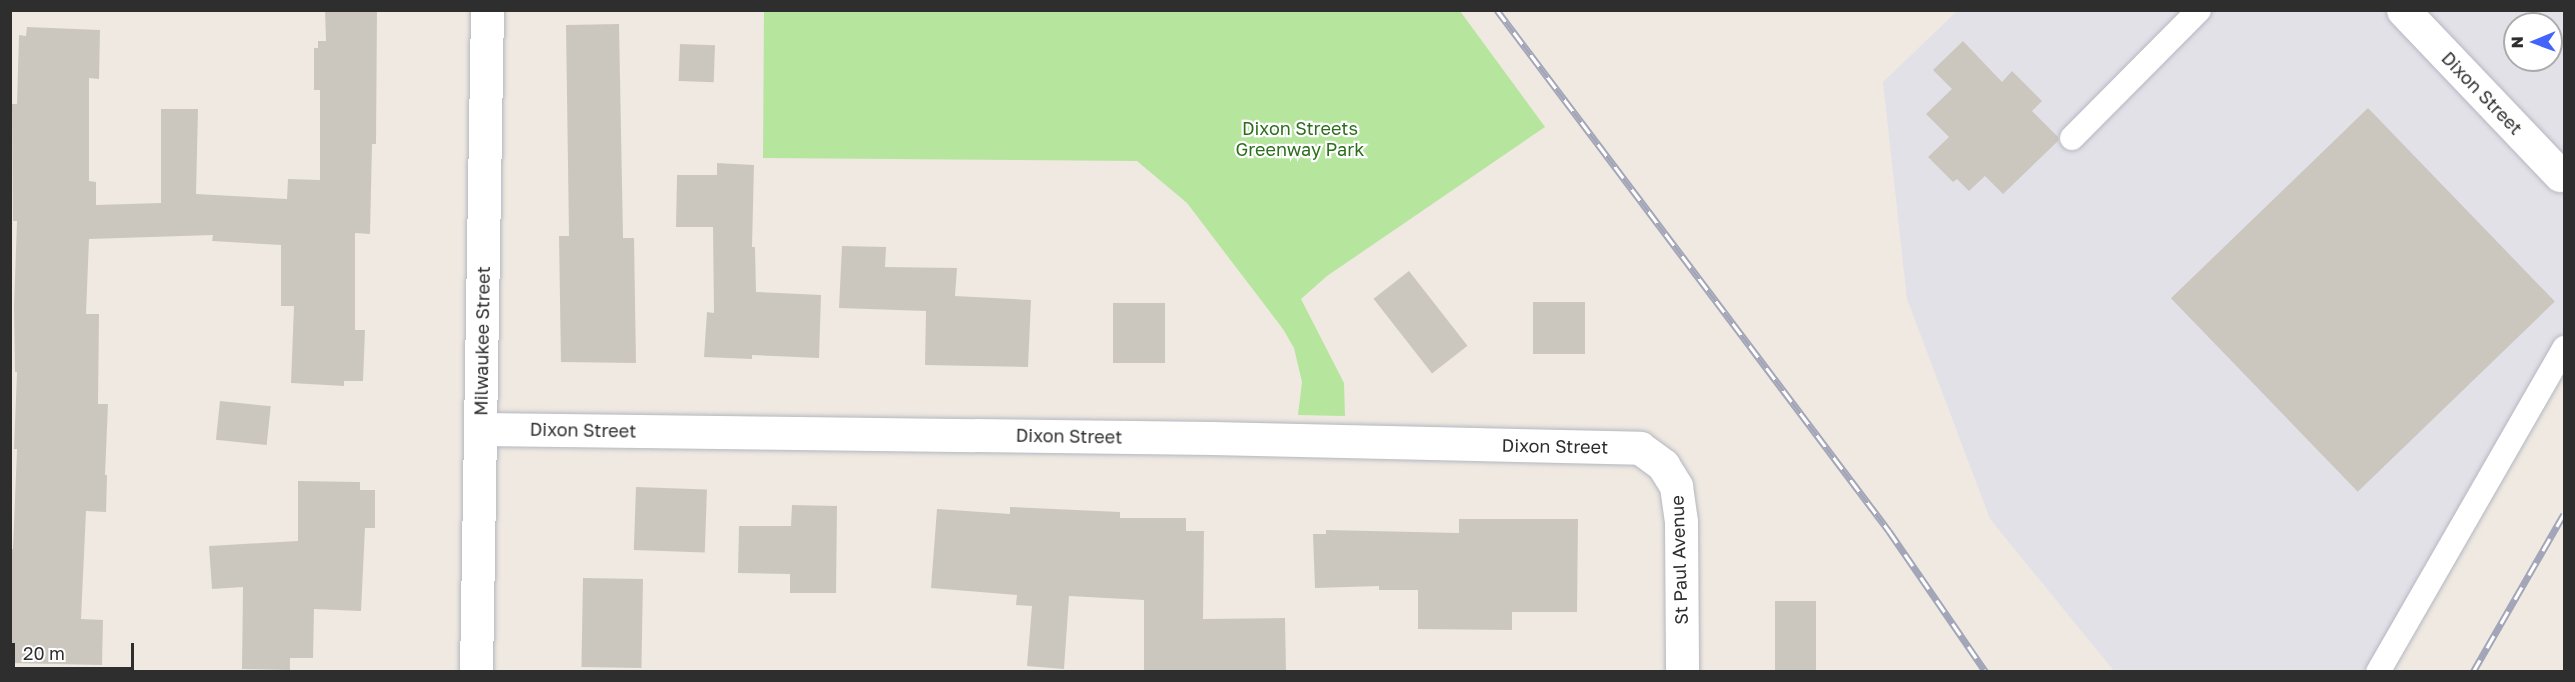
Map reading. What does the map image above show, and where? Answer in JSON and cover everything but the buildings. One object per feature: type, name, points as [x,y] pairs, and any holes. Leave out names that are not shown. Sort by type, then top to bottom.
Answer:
[{"type":"street","name":"Milwaukee Street","points":[[476,672],[487,10]]},
{"type":"street","name":"Dixon Street","points":[[2403,10],[2562,175]]},
{"type":"street","name":"Dixon Street","points":[[481,429],[1212,438],[1605,447],[1640,448],[1654,457]]},
{"type":"street","name":"St Paul Avenue","points":[[1654,457],[1676,486],[1681,522],[1682,672]]},
{"type":"lane","points":[[2072,138],[2199,10]]},
{"type":"lane","points":[[2378,672],[2565,348]]},
{"type":"shaded area","points":[[1957,11],[2564,11],[2564,329],[2369,671],[2114,671],[1990,519],[1907,299],[1883,82]]},
{"type":"green space","name":"Dixon Streets Greenway Park","points":[[764,10],[1460,11],[1545,127],[1327,276],[1301,299],[1344,383],[1345,416],[1298,415],[1302,382],[1294,348],[1283,329],[1187,203],[1137,161],[763,158]]},
{"type":"railway","points":[[1497,10],[1889,531],[1986,672]]},
{"type":"railway","points":[[2473,672],[2564,514]]}]
